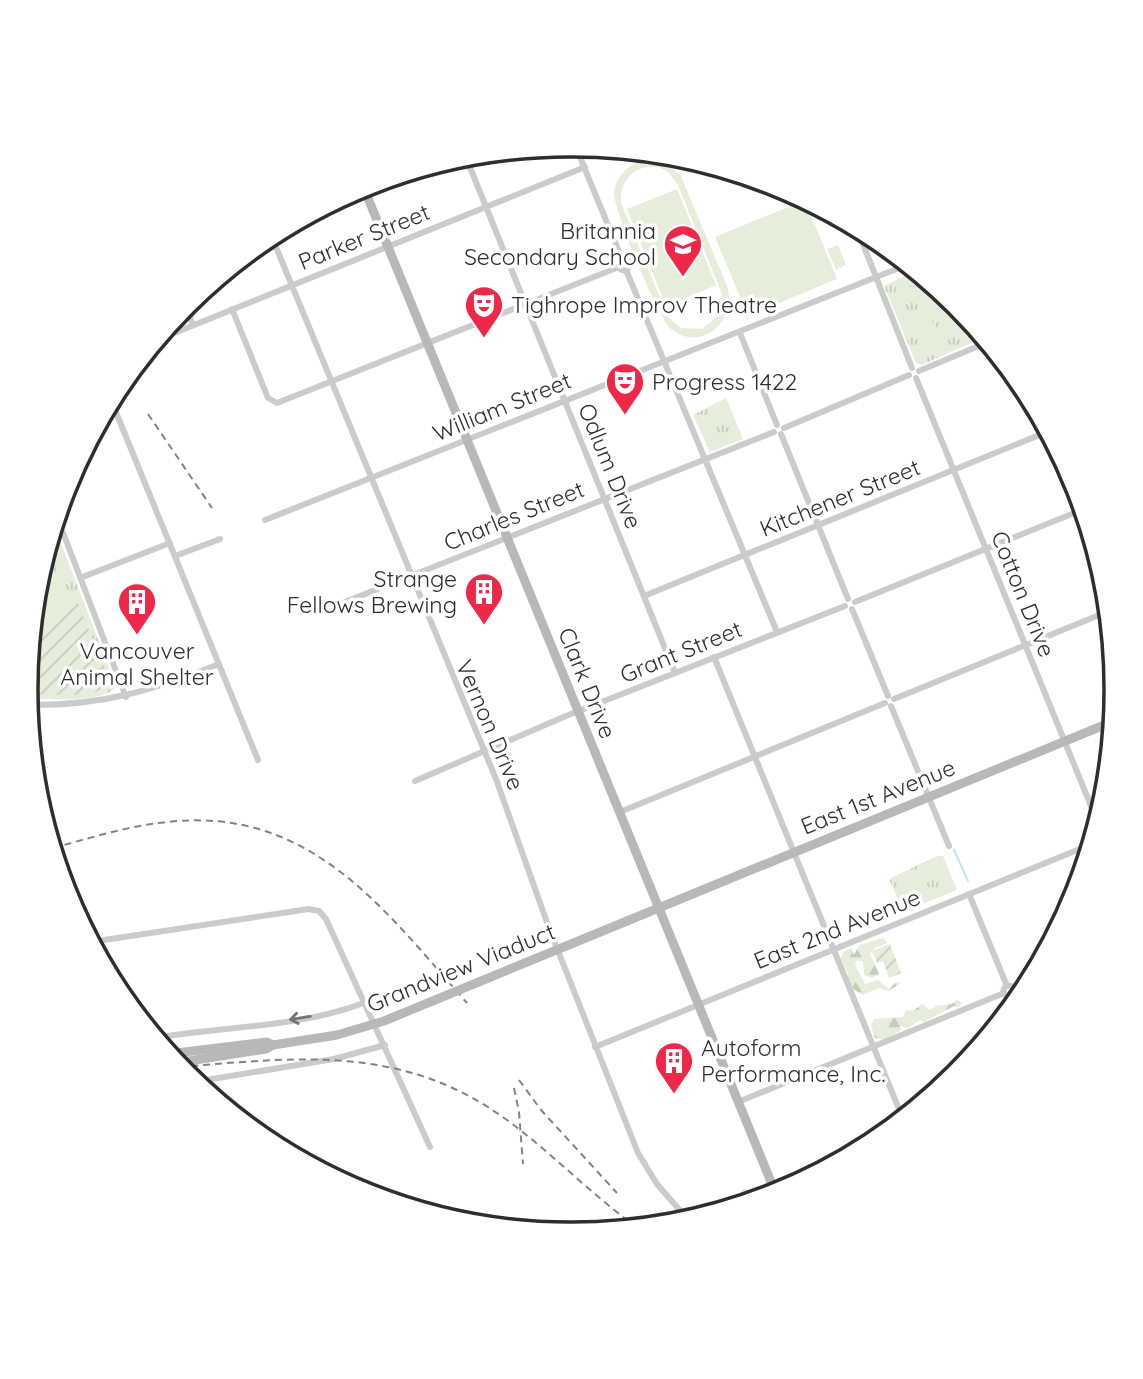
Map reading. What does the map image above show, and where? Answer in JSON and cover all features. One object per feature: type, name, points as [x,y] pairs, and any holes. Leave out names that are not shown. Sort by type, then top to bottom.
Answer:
[{"type":"main road","name":"Clark Drive","points":[[368,197],[772,1183]]},
{"type":"main road","name":"East 1st Avenue","points":[[658,909],[1103,726]]},
{"type":"main road","name":"Grandview Viaduct","points":[[274,1045],[337,1035],[384,1021],[658,909]]},
{"type":"main road","points":[[182,1052],[267,1042],[274,1045]]},
{"type":"main road","points":[[190,1061],[266,1049],[274,1045]]},
{"type":"street","points":[[581,157],[622,265],[777,632]]},
{"type":"street","name":"Odlum Drive","points":[[470,167],[675,673]]},
{"type":"street","name":"Parker Street","points":[[177,332],[585,167]]},
{"type":"street","name":"Cotton Drive","points":[[862,243],[1091,806]]},
{"type":"street","name":"Vernon Drive","points":[[275,246],[483,751],[638,1153],[657,1184],[681,1211]]},
{"type":"street","points":[[232,309],[273,403],[622,265]]},
{"type":"street","name":"William Street","points":[[265,520],[898,268]]},
{"type":"street","points":[[190,318],[193,325]]},
{"type":"street","points":[[740,333],[949,846]]},
{"type":"street","name":"Charles Street","points":[[345,602],[779,430],[979,346]]},
{"type":"street","points":[[116,413],[258,760]]},
{"type":"street","name":"Kitchener Street","points":[[644,596],[1040,436]]},
{"type":"street","name":"Grant Street","points":[[415,781],[578,711],[1074,513]]},
{"type":"street","points":[[63,532],[126,697]]},
{"type":"street","points":[[176,556],[220,538]]},
{"type":"street","points":[[80,578],[170,543]]},
{"type":"street","points":[[620,812],[1099,615]]},
{"type":"street","points":[[714,657],[899,1109]]},
{"type":"street","points":[[39,705],[75,705],[126,697],[219,664]]},
{"type":"street","name":"East 2nd Avenue","points":[[595,1047],[1080,849]]},
{"type":"street","points":[[969,894],[1009,991]]},
{"type":"street","points":[[101,940],[309,909],[318,911],[326,919],[366,1002],[430,1147]]},
{"type":"street","points":[[738,1102],[1012,990]]},
{"type":"street","points":[[169,1038],[345,1010],[366,1002]]},
{"type":"street","points":[[209,1080],[334,1059],[385,1045]]},
{"type":"green space","points":[[641,161],[669,166],[681,176],[727,286],[729,298],[722,321],[705,335],[683,336],[671,329],[647,286],[615,202],[616,186],[621,175]],"holes":[[[658,167],[668,172],[678,185],[722,294],[719,315],[702,329],[681,328],[668,317],[621,203],[626,181],[630,175],[642,168]]]},
{"type":"green space","points":[[677,189],[716,285],[666,306],[627,209]]},
{"type":"green space","points":[[793,205],[810,213],[837,279],[748,316],[715,237]]},
{"type":"green space","points":[[838,245],[846,265],[836,270],[827,249]]},
{"type":"green space","points":[[906,275],[975,341],[922,365],[916,363],[884,286]]},
{"type":"green space","points":[[924,312],[928,313],[945,342],[929,354],[910,322]]},
{"type":"green space","points":[[726,398],[743,439],[710,452],[693,415]]},
{"type":"green space","points":[[60,541],[113,678],[114,688],[108,693],[87,698],[39,699],[40,655],[49,586]]},
{"type":"green space","points":[[53,569],[58,598],[50,619],[42,627]]},
{"type":"green space","points":[[77,601],[110,681],[110,689],[74,695],[38,694],[42,627],[62,608]]},
{"type":"green space","points":[[937,856],[943,856],[957,890],[903,912],[889,879]]},
{"type":"green space","points":[[884,938],[887,943],[875,948],[870,954],[879,974],[872,978],[864,975],[863,962],[857,960],[855,965],[865,984],[878,980],[889,989],[896,982],[901,983],[888,991],[879,988],[862,995],[845,983],[848,974],[841,959],[843,952],[852,948],[854,955],[859,945]]},
{"type":"green space","points":[[890,944],[901,973],[889,978],[883,961],[877,963],[872,951]]},
{"type":"green space","points":[[956,1000],[962,1002],[960,1007],[954,1006],[908,1028],[900,1026],[901,1030],[885,1040],[875,1038],[871,1026],[874,1019],[903,1017],[906,1010],[913,1011],[922,1004],[930,1010],[936,1006],[952,1004]]},
{"type":"green space","points":[[743,1188],[749,1190],[749,1192],[740,1195]]},
{"type":"waterway","points":[[909,286],[919,287]]},
{"type":"waterway","points":[[954,850],[968,881]]},
{"type":"railway","points":[[148,414],[212,508]]},
{"type":"railway","points":[[62,845],[124,829],[167,822],[218,821],[262,830],[303,847],[339,871],[405,932],[467,1003]]},
{"type":"railway","points":[[195,1066],[310,1059],[392,1068],[432,1080],[472,1098],[511,1123],[626,1219]]},
{"type":"railway","points":[[519,1080],[541,1110],[617,1193]]},
{"type":"railway","points":[[514,1088],[519,1112],[523,1164]]},
{"type":"place","name":"Britannia Secondary School","points":[[683,278]]},
{"type":"place","name":"Tighrope Improv Theatre","points":[[484,339]]},
{"type":"place","name":"Progress 1422","points":[[625,416]]},
{"type":"place","name":"Strange Fellows Brewing","points":[[484,626]]},
{"type":"place","name":"Vancouver Animal Shelter","points":[[137,636]]},
{"type":"place","name":"Autoform Performance, Inc.","points":[[674,1095]]}]
